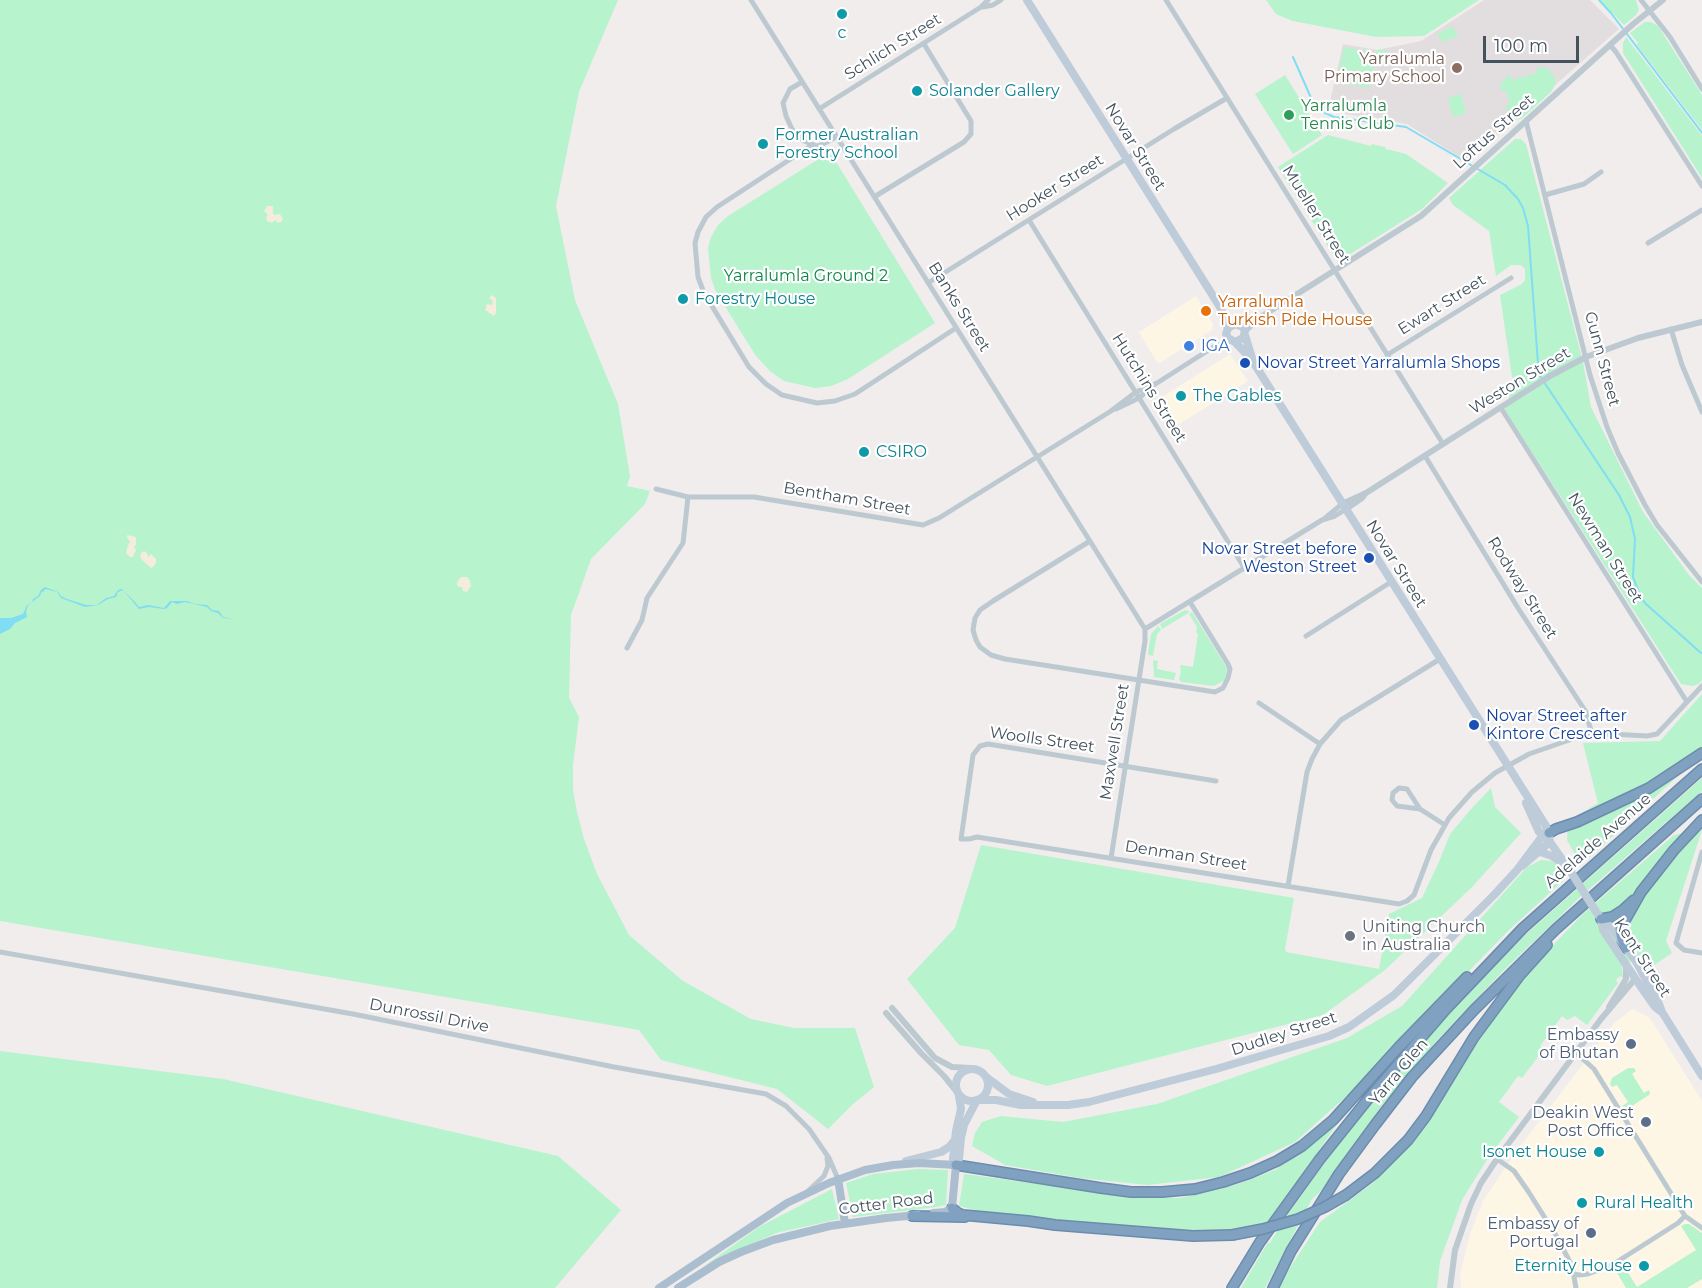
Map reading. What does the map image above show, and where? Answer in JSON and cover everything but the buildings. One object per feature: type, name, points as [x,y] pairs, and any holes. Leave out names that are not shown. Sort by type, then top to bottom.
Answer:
[{"type":"highway","points":[[1547,837],[1556,829],[1577,822],[1649,788],[1702,753]]},
{"type":"highway","name":"Adelaide Avenue","points":[[1514,937],[1702,769]]},
{"type":"highway","points":[[912,1216],[976,1217],[1100,1230],[1193,1236],[1232,1235],[1263,1229],[1291,1221],[1325,1207],[1375,1173],[1408,1140],[1426,1116],[1457,1063],[1490,1014],[1584,903],[1702,799]]},
{"type":"highway","points":[[1601,919],[1612,917],[1623,910],[1702,820]]},
{"type":"highway","points":[[1626,948],[1620,929],[1641,892]]},
{"type":"highway","name":"Yarra Glen","points":[[1273,1288],[1291,1251],[1339,1174],[1412,1077],[1501,981],[1584,903]]},
{"type":"highway","points":[[956,1165],[1131,1192],[1195,1189],[1250,1173],[1302,1146],[1333,1120],[1445,999],[1485,959],[1514,937]]},
{"type":"highway","name":"Yarra Glen","points":[[1232,1288],[1288,1202],[1345,1127],[1423,1034],[1514,937]]},
{"type":"highway","points":[[952,1208],[960,1214],[976,1217]]},
{"type":"main road","name":"Novar Street","points":[[1027,0],[1507,765],[1547,837]]},
{"type":"main road","name":"Dudley Street","points":[[1517,870],[1540,852],[1547,837]]},
{"type":"main road","name":"Dudley Street","points":[[977,1100],[996,1100],[1016,1104],[1068,1105],[1114,1097],[1329,1036],[1349,1027],[1394,995],[1547,837]]},
{"type":"main road","name":"Kent Street","points":[[1547,837],[1601,919],[1610,926],[1626,948],[1702,1076]]},
{"type":"main road","points":[[1540,852],[1552,856],[1569,869]]},
{"type":"main road","name":"Kent Street","points":[[1601,919],[1603,930],[1635,979],[1655,1007],[1662,1012]]},
{"type":"main road","points":[[1632,958],[1636,971],[1635,979]]},
{"type":"main road","points":[[956,1165],[953,1159],[961,1109],[955,1084],[958,1076],[972,1068],[986,1077],[987,1090],[977,1100],[968,1101],[958,1093]]},
{"type":"main road","name":"Dudley Street","points":[[986,1077],[1009,1094],[1037,1104]]},
{"type":"main road","points":[[956,1165],[963,1130],[977,1100]]},
{"type":"main road","points":[[893,1165],[941,1152],[955,1140]]},
{"type":"main road","name":"Cotter Road","points":[[659,1288],[797,1197],[838,1179],[865,1170],[893,1165],[919,1163],[956,1165],[952,1208],[941,1213],[845,1223],[794,1233],[757,1245],[711,1267],[678,1288]]},
{"type":"main road","points":[[838,1179],[845,1223]]},
{"type":"street","name":"Banks Street","points":[[751,0],[1145,629]]},
{"type":"street","name":"Schlich Street","points":[[819,109],[924,44],[981,7],[988,0]]},
{"type":"street","name":"Schlich Street","points":[[981,7],[993,5],[1001,0]]},
{"type":"street","name":"Mueller Street","points":[[1166,0],[1443,444]]},
{"type":"street","points":[[1641,0],[1673,41],[1702,89]]},
{"type":"street","name":"Loftus Street","points":[[1334,271],[1421,216],[1625,31],[1663,0]]},
{"type":"street","points":[[874,197],[964,142],[971,134],[971,121],[924,44]]},
{"type":"street","points":[[1610,45],[1702,186]]},
{"type":"street","points":[[802,82],[787,93],[783,103],[784,110],[792,129],[804,141],[812,145]]},
{"type":"street","name":"Hooker Street","points":[[928,283],[1227,98]]},
{"type":"street","name":"Gunn Street","points":[[1526,121],[1590,375],[1606,427],[1657,525],[1702,582]]},
{"type":"street","points":[[836,136],[824,144],[812,145],[711,212],[698,230],[695,243],[698,277],[704,293],[750,367],[766,384],[782,395],[817,403],[835,401],[855,394],[956,328]]},
{"type":"street","points":[[1545,195],[1584,184],[1601,172]]},
{"type":"street","points":[[1648,243],[1702,210]]},
{"type":"street","name":"Hutchins Street","points":[[1029,220],[1245,569]]},
{"type":"street","name":"Bentham Street","points":[[656,489],[688,497],[754,497],[923,525],[939,518],[1334,271]]},
{"type":"street","name":"Ewart Street","points":[[1387,356],[1511,278]]},
{"type":"street","name":"Weston Street","points":[[1145,629],[1322,520],[1335,516],[1344,506],[1362,498],[1366,493],[1550,376],[1586,357],[1638,338],[1702,322]]},
{"type":"street","points":[[1671,329],[1682,364],[1702,412]]},
{"type":"street","name":"Newman Street","points":[[1501,408],[1687,702]]},
{"type":"street","name":"Rodway Street","points":[[1425,456],[1518,608],[1585,711],[1592,735]]},
{"type":"street","points":[[627,648],[642,620],[647,598],[682,543],[688,497]]},
{"type":"street","points":[[1090,541],[985,606],[975,618],[973,630],[980,647],[998,657],[1215,692],[1223,688],[1230,669],[1190,602]]},
{"type":"street","points":[[1306,636],[1391,582]]},
{"type":"street","name":"Maxwell Street","points":[[1111,858],[1145,629]]},
{"type":"street","points":[[1288,886],[1307,772],[1320,744],[1341,720],[1440,659]]},
{"type":"street","points":[[1420,809],[1397,806],[1392,799],[1393,792],[1399,788],[1407,789],[1420,809],[1445,825],[1478,786],[1507,765],[1545,747],[1575,738],[1592,735],[1647,736],[1657,734],[1702,686]]},
{"type":"street","points":[[1259,703],[1320,744]]},
{"type":"street","name":"Woolls Street","points":[[961,839],[974,755],[980,746],[988,744],[1125,766]]},
{"type":"street","points":[[1125,766],[1216,781]]},
{"type":"street","name":"Denman Street","points":[[961,839],[977,837],[1398,904],[1407,901],[1413,895],[1431,850],[1445,825]]},
{"type":"street","points":[[1702,852],[1676,943],[1684,950],[1702,953]]},
{"type":"street","name":"Dunrossil Drive","points":[[0,952],[353,1014],[614,1067],[756,1091],[773,1097],[794,1112],[827,1154],[838,1179]]},
{"type":"street","points":[[1606,1013],[1626,979],[1626,965]]},
{"type":"street","points":[[1450,1288],[1455,1250],[1481,1183],[1606,1013],[1635,979]]},
{"type":"street","points":[[958,1093],[921,1053],[889,1010],[935,1058],[952,1067],[972,1068]]},
{"type":"street","points":[[1576,1053],[1594,1069],[1685,1216],[1702,1228]]},
{"type":"street","points":[[797,1197],[818,1183],[824,1176],[828,1166],[827,1154]]},
{"type":"street","points":[[1497,1159],[1514,1171],[1528,1191],[1566,1254],[1576,1288]]},
{"type":"street","points":[[1573,1274],[1588,1274],[1612,1265],[1678,1223],[1685,1216]]},
{"type":"shaded area","name":"Yarralumla Primary School","points":[[1484,0],[1590,0],[1619,29],[1467,162],[1407,124],[1328,111],[1343,44],[1377,50],[1421,41]]},
{"type":"shaded area","points":[[1196,296],[1213,324],[1212,330],[1158,364],[1139,332]]},
{"type":"shaded area","points":[[1230,354],[1248,381],[1176,426],[1159,399]]},
{"type":"shaded area","points":[[1633,1009],[1650,1018],[1702,1101],[1702,1288],[1461,1288],[1460,1274],[1470,1234],[1483,1201],[1515,1153],[1615,1022]]},
{"type":"green space","points":[[0,0],[618,0],[579,92],[556,206],[575,300],[618,404],[630,476],[627,486],[650,491],[645,504],[591,559],[571,615],[569,698],[579,717],[573,765],[573,790],[577,812],[597,874],[629,935],[683,981],[751,1019],[794,1028],[855,1028],[874,1087],[828,1129],[777,1089],[661,1060],[639,1030],[0,921]]},
{"type":"green space","points":[[1266,0],[1479,0],[1424,36],[1376,37],[1293,21],[1276,14]]},
{"type":"green space","points":[[1600,0],[1637,0],[1639,10],[1624,25]]},
{"type":"green space","points":[[1645,22],[1658,26],[1702,95],[1702,130],[1630,33]]},
{"type":"green space","points":[[1452,26],[1458,36],[1443,42],[1437,34]]},
{"type":"green space","points":[[1626,37],[1702,136],[1702,178],[1623,53],[1623,43]]},
{"type":"green space","points":[[1344,47],[1376,53],[1376,50],[1385,49],[1387,62],[1377,64],[1376,55],[1369,88],[1337,81]]},
{"type":"green space","points":[[1537,67],[1549,70],[1556,83],[1551,92],[1521,119],[1513,120],[1505,107],[1510,104],[1506,91],[1500,90],[1501,83],[1509,75],[1512,80],[1537,73]]},
{"type":"green space","name":"Yarralumla Tennis Club","points":[[1285,75],[1322,135],[1293,154],[1255,94]]},
{"type":"green space","points":[[1461,94],[1466,113],[1453,117],[1448,98]]},
{"type":"green space","points":[[1328,135],[1371,146],[1372,144],[1385,147],[1406,154],[1448,183],[1422,209],[1347,256],[1332,253],[1278,167]]},
{"type":"green space","points":[[1515,139],[1521,139],[1526,144],[1583,362],[1591,407],[1643,512],[1689,575],[1702,588],[1702,680],[1699,684],[1692,686],[1681,684],[1505,410],[1513,384],[1500,295],[1522,284],[1525,280],[1525,269],[1521,265],[1511,265],[1496,276],[1489,231],[1453,205],[1449,198]]},
{"type":"green space","name":"Yarralumla Ground 2","points":[[830,152],[935,323],[848,379],[831,386],[815,388],[784,381],[770,371],[756,356],[716,292],[711,278],[708,248],[718,225],[728,216]]},
{"type":"green space","points":[[1185,610],[1190,612],[1162,629],[1160,624]]},
{"type":"green space","points":[[1192,612],[1227,668],[1225,680],[1214,686],[1181,682],[1179,679],[1180,665],[1193,667],[1198,634],[1197,627],[1189,614]]},
{"type":"green space","points":[[1158,626],[1161,630],[1157,634],[1153,656],[1148,653],[1151,634]]},
{"type":"green space","points":[[1153,660],[1158,661],[1157,669],[1176,673],[1174,680],[1154,677]]},
{"type":"green space","points":[[1702,694],[1702,754],[1581,865],[1567,840],[1568,821],[1598,803],[1583,743],[1660,741]]},
{"type":"green space","points":[[1702,778],[1702,791],[1579,898],[1504,970],[1439,1038],[1384,1103],[1321,1191],[1312,1199],[1265,1288],[1241,1288],[1264,1249],[1320,1169],[1375,1097],[1433,1030],[1524,936]]},
{"type":"green space","points":[[1491,788],[1495,807],[1521,833],[1473,886],[1385,970],[1323,1015],[1047,1086],[1011,1075],[989,1050],[959,1045],[907,979],[955,928],[981,845],[1294,898],[1286,952],[1379,969],[1389,914],[1422,898],[1450,834]]},
{"type":"green space","points":[[1702,830],[1666,941],[1672,953],[1647,970],[1639,956],[1622,967],[1623,978],[1620,976],[1616,980],[1618,983],[1587,1025],[1575,1016],[1567,1020],[1562,1016],[1540,1046],[1544,1049],[1522,1078],[1518,1076],[1499,1102],[1519,1117],[1488,1158],[1462,1200],[1440,1261],[1437,1288],[1279,1288],[1320,1222],[1373,1183],[1409,1146],[1432,1116],[1491,1020],[1555,943],[1584,913],[1674,835]]},
{"type":"green space","points":[[1541,860],[1551,861],[1558,865],[1565,879],[1510,929],[1351,1092],[1295,1142],[1219,1177],[1147,1185],[1080,1178],[1005,1165],[972,1146],[975,1133],[982,1122],[1001,1116],[1063,1122],[1157,1104],[1347,1038],[1402,1006],[1527,867]]},
{"type":"green space","points":[[0,1051],[223,1079],[558,1156],[621,1210],[555,1288],[0,1288]]},
{"type":"green space","points":[[1628,1068],[1634,1068],[1636,1071],[1632,1074],[1644,1093],[1649,1090],[1650,1093],[1627,1109],[1622,1106],[1628,1102],[1617,1085],[1612,1087],[1610,1084],[1612,1078]]},
{"type":"green space","points":[[1341,1119],[1266,1225],[1231,1230],[1179,1231],[1094,1225],[979,1211],[959,1206],[964,1174],[1128,1196],[1180,1198],[1235,1185],[1275,1170],[1318,1140]]},
{"type":"green space","points":[[918,1169],[948,1170],[946,1205],[853,1217],[846,1183],[873,1174]]},
{"type":"green space","points":[[832,1189],[839,1219],[776,1233],[703,1267],[759,1227]]},
{"type":"green space","points":[[1689,1224],[1702,1233],[1702,1279],[1687,1288],[1626,1288],[1614,1268],[1622,1263],[1637,1287],[1696,1250],[1681,1226]]},
{"type":"sand","points":[[267,206],[273,206],[274,215],[280,214],[283,219],[281,222],[267,221],[268,215],[264,211]]},
{"type":"sand","points":[[492,295],[496,298],[494,316],[485,310],[487,304],[492,305],[493,301],[489,298]]},
{"type":"sand","points":[[127,535],[136,537],[134,546],[136,550],[133,557],[126,553],[130,542]]},
{"type":"sand","points":[[144,551],[148,557],[151,554],[156,559],[156,563],[151,568],[140,558]]},
{"type":"sand","points":[[461,577],[467,577],[470,581],[471,586],[467,592],[457,585]]},
{"type":"water","points":[[45,587],[58,592],[67,599],[86,605],[97,605],[106,598],[114,596],[118,590],[123,590],[118,592],[116,597],[98,605],[85,607],[61,598],[57,592],[46,589],[32,602]]},
{"type":"water","points":[[123,590],[139,607],[148,605],[164,608],[170,601],[187,601],[207,605],[212,610],[219,611],[223,617],[233,619],[223,618],[207,607],[185,602],[177,604],[172,602],[164,609],[149,607],[139,609]]},
{"type":"water","points":[[32,602],[28,605],[27,617],[0,634],[0,618],[11,618],[23,614],[27,605]]},
{"type":"waterway","points":[[1599,0],[1702,133]]},
{"type":"waterway","points":[[1293,57],[1312,100],[1321,111],[1334,117],[1406,127],[1505,185],[1518,199],[1528,226],[1540,376],[1619,495],[1630,517],[1635,539],[1633,577],[1641,598],[1701,653]]},
{"type":"place","name":"c","points":[[842,14]]},
{"type":"place","name":"Yarralumla Primary School","points":[[1457,68]]},
{"type":"place","name":"Solander Gallery","points":[[917,91]]},
{"type":"place","name":"Yarralumla Tennis Club","points":[[1289,115]]},
{"type":"place","name":"Former Australian Forestry School","points":[[763,144]]},
{"type":"place","name":"Forestry House","points":[[683,299]]},
{"type":"place","name":"Yarralumla Turkish Pide House","points":[[1206,311]]},
{"type":"place","name":"IGA","points":[[1189,346]]},
{"type":"place","name":"Novar Street Yarralumla Shops","points":[[1245,363]]},
{"type":"place","name":"The Gables","points":[[1181,396]]},
{"type":"place","name":"CSIRO","points":[[864,452]]},
{"type":"place","name":"Novar Street before Weston Street","points":[[1369,558]]},
{"type":"place","name":"Novar Street after Kintore Crescent","points":[[1474,725]]},
{"type":"place","name":"Uniting Church in Australia","points":[[1350,936]]},
{"type":"place","name":"Embassy of Bhutan","points":[[1631,1044]]},
{"type":"place","name":"Deakin West Post Office","points":[[1646,1122]]},
{"type":"place","name":"Isonet House","points":[[1599,1152]]},
{"type":"place","name":"Rural Health","points":[[1582,1203]]},
{"type":"place","name":"Embassy of Portugal","points":[[1591,1233]]},
{"type":"place","name":"Eternity House","points":[[1644,1266]]}]
